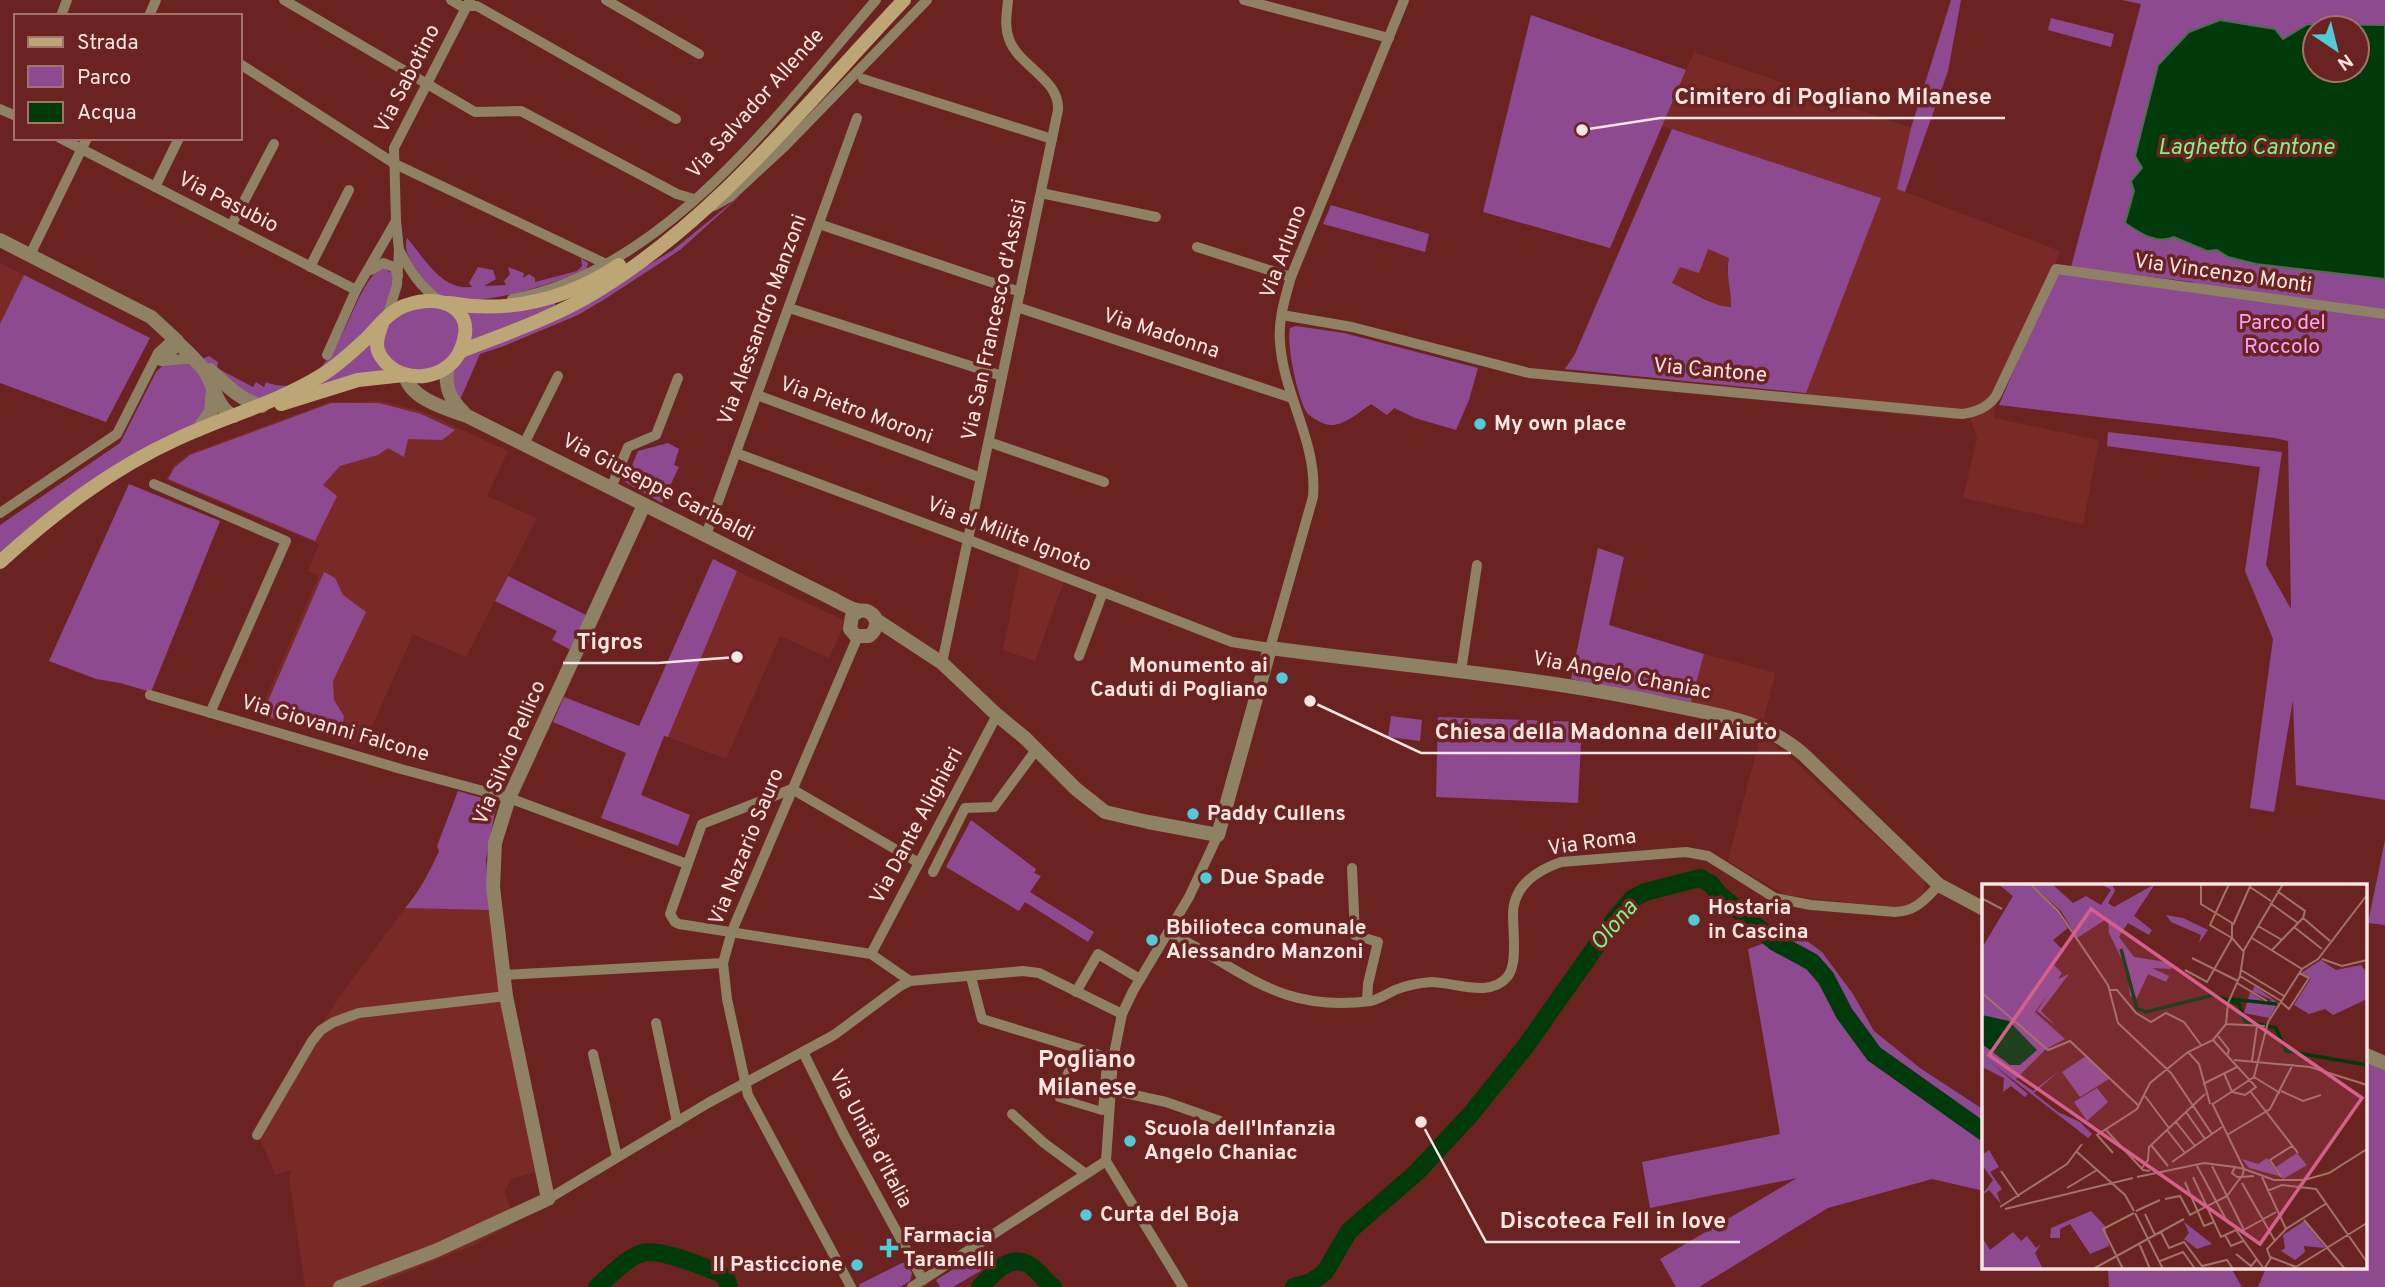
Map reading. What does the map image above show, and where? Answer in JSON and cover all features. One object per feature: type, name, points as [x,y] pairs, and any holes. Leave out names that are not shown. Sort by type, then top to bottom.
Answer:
[{"type":"main road","points":[[0,562],[62,509],[141,458],[198,430],[264,406],[323,374],[406,305],[444,302],[467,307],[512,306],[566,293],[591,282],[658,239],[742,172],[904,0]]},
{"type":"main road","points":[[264,406],[277,405],[368,378],[429,375],[447,367],[461,351],[526,325],[597,291],[660,247],[687,217]]},
{"type":"main road","points":[[444,302],[457,309],[464,320],[461,351]]},
{"type":"main road","points":[[385,320],[377,343],[379,353],[388,365],[404,375]]},
{"type":"street","points":[[284,0],[475,112],[521,111],[677,194],[694,199]]},
{"type":"street","points":[[451,0],[461,6],[468,3],[477,6],[676,119]]},
{"type":"street","points":[[606,0],[699,54]]},
{"type":"street","name":"Via Salvador Allende","points":[[467,307],[530,294],[568,281],[606,264],[687,217],[694,199],[748,148],[876,0]]},
{"type":"street","points":[[677,194],[687,217],[730,197],[776,155],[927,0]]},
{"type":"street","name":"Via San Francesco d'Assisi","points":[[942,663],[1041,193],[1058,100],[1051,87],[1011,45],[1006,23],[1008,0]]},
{"type":"street","points":[[1244,0],[1388,38]]},
{"type":"street","name":"Via Arluno","points":[[1270,648],[1313,497],[1312,471],[1280,342],[1282,315],[1291,277],[1404,0]]},
{"type":"street","name":"Via Sabotino","points":[[385,320],[396,293],[398,276],[394,148],[468,3]]},
{"type":"street","points":[[242,65],[394,164],[606,264]]},
{"type":"street","points":[[863,79],[1052,139]]},
{"type":"street","name":"Via Alessandro Manzoni","points":[[706,535],[857,118]]},
{"type":"street","name":"Via Pasubio","points":[[64,140],[356,290]]},
{"type":"street","points":[[30,255],[86,140]]},
{"type":"street","points":[[155,187],[178,140]]},
{"type":"street","points":[[232,226],[274,144]]},
{"type":"street","points":[[310,267],[349,190]]},
{"type":"street","points":[[1041,193],[1156,217]]},
{"type":"street","name":"Via Sabotino","points":[[327,355],[356,290],[369,272],[396,221]]},
{"type":"street","points":[[819,224],[1020,292]]},
{"type":"street","points":[[0,240],[151,317],[235,394],[248,402],[264,406]]},
{"type":"street","points":[[1197,247],[1291,277]]},
{"type":"street","points":[[399,250],[419,283],[444,302]]},
{"type":"street","points":[[369,272],[383,263],[394,267],[398,276]]},
{"type":"street","name":"Via Vincenzo Monti","points":[[2056,269],[2385,314]]},
{"type":"street","name":"Via Cantone","points":[[1282,315],[1352,327],[1529,373],[1962,414],[1975,412],[1996,396],[2056,269]]},
{"type":"street","name":"Via Madonna","points":[[1017,307],[1292,398]]},
{"type":"street","points":[[789,308],[1002,376]]},
{"type":"street","points":[[0,513],[117,434],[157,359],[164,335],[161,327]]},
{"type":"street","points":[[157,359],[173,351],[177,342]]},
{"type":"street","points":[[157,359],[195,358]]},
{"type":"street","points":[[195,358],[212,382],[223,408],[234,416]]},
{"type":"street","name":"Via Giuseppe Garibaldi","points":[[447,367],[447,391],[453,402],[467,416]]},
{"type":"street","name":"Via Giuseppe Garibaldi","points":[[404,375],[408,384],[429,401],[467,416],[830,597],[855,615],[868,612],[942,663],[1076,789],[1105,812],[1218,835]]},
{"type":"street","points":[[524,444],[558,376]]},
{"type":"street","points":[[611,488],[628,447],[656,435],[678,378]]},
{"type":"street","points":[[198,430],[211,412],[214,395],[212,382]]},
{"type":"street","name":"Via Pietro Moroni","points":[[757,395],[981,478]]},
{"type":"street","points":[[989,442],[1104,482]]},
{"type":"street","name":"Via al Milite Ignoto","points":[[736,453],[1232,642],[1270,648]]},
{"type":"street","points":[[154,484],[286,541],[210,713]]},
{"type":"street","name":"Via Silvio Pellico","points":[[548,1199],[506,996],[493,858],[498,828],[509,798],[644,505]]},
{"type":"street","points":[[1461,671],[1477,565]]},
{"type":"street","points":[[1079,656],[1103,592]]},
{"type":"street","points":[[855,615],[850,629],[862,637],[881,632],[902,636]]},
{"type":"street","points":[[862,637],[876,626],[875,619]]},
{"type":"street","name":"Via Nazario Sauro","points":[[851,1287],[748,1095],[727,999],[723,962],[732,931],[792,789],[862,637]]},
{"type":"street","points":[[1110,1061],[1073,1055],[1059,1098],[1102,1111],[1110,1061],[1122,1014],[1189,897],[1218,835],[1270,648]]},
{"type":"street","name":"Via Angelo Chaniac","points":[[1270,648],[1595,689],[1763,727],[1784,738],[1803,754],[1939,885],[1982,908]]},
{"type":"street","name":"Via Giovanni Falcone","points":[[150,695],[509,798],[687,864]]},
{"type":"street","name":"Via Dante Alighieri","points":[[871,954],[997,715]]},
{"type":"street","points":[[933,872],[965,808],[993,807],[1036,750]]},
{"type":"street","points":[[911,981],[871,954],[679,923],[671,918],[670,909],[705,821],[792,789],[919,863]]},
{"type":"street","name":"Via Roma","points":[[1168,932],[1249,980],[1277,993],[1304,1001],[1338,1003],[1374,1000],[1399,988],[1419,983],[1481,988],[1495,985],[1507,977],[1512,967],[1513,910],[1520,893],[1529,878],[1542,869],[1562,862],[1686,852],[1708,856],[1774,898],[1811,905],[1895,912],[1904,912],[1919,906],[1939,885]]},
{"type":"street","points":[[1352,868],[1355,935],[1378,942],[1368,984],[1367,1001]]},
{"type":"street","points":[[1076,992],[1098,954],[1140,979]]},
{"type":"street","points":[[503,975],[723,962]]},
{"type":"street","points":[[340,1287],[435,1251],[548,1199],[746,1082],[834,1035],[911,981],[1024,971],[1039,973],[1122,1014]]},
{"type":"street","points":[[971,977],[982,1019],[1110,1061]]},
{"type":"street","points":[[257,1135],[312,1041],[321,1030],[334,1022],[359,1013],[506,996]]},
{"type":"street","points":[[656,1023],[677,1122]]},
{"type":"street","name":"Via Unità d'Italia","points":[[803,1052],[844,1135],[923,1280]]},
{"type":"street","points":[[593,1054],[617,1157]]},
{"type":"street","points":[[2368,1056],[2385,1063]]},
{"type":"street","points":[[1110,1061],[1111,1090],[1106,1161],[1183,1287]]},
{"type":"street","points":[[1111,1090],[1166,1102],[1220,1121]]},
{"type":"street","points":[[1013,1114],[1044,1143],[1086,1174]]},
{"type":"street","points":[[912,1287],[1106,1161]]},
{"type":"shaded area","points":[[1694,52],[1911,128],[1897,189],[2060,251],[1995,409],[1994,418],[2099,440],[2083,524],[1963,498],[1977,438],[1970,418],[1952,420],[1801,404],[1880,198],[1662,126]]},
{"type":"shaded area","points":[[1708,249],[1729,258],[1726,269],[1731,284],[1731,307],[1721,308],[1672,283],[1680,267]]},
{"type":"shaded area","points":[[0,263],[24,275],[0,324]]},
{"type":"shaded area","points":[[379,401],[421,411],[508,451],[487,496],[537,518],[466,657],[413,634],[363,747],[258,716],[319,576],[308,571],[319,544],[166,480],[173,466],[188,454],[330,402]]},
{"type":"shaded area","points":[[1020,564],[1064,581],[1035,661],[1003,650]]},
{"type":"shaded area","points":[[737,571],[846,621],[829,658],[780,636],[726,759],[668,737]]},
{"type":"shaded area","points":[[1704,654],[1776,673],[1762,725],[1689,708]]},
{"type":"shaded area","points":[[1761,733],[1925,880],[1925,890],[1920,899],[1905,908],[1783,894],[1728,861]]},
{"type":"shaded area","points":[[405,908],[489,910],[497,980],[537,1172],[511,1179],[505,1191],[515,1223],[474,1245],[370,1287],[305,1287],[289,1178],[292,1170],[276,1175],[258,1135],[259,1120],[348,985]]},
{"type":"green space","points":[[1951,0],[1961,0],[1948,71],[1905,192],[1897,189],[1911,128]]},
{"type":"green space","name":"Parco del Roccolo","points":[[2122,0],[2385,0],[2385,800],[2296,785],[2293,700],[2274,812],[2250,808],[2273,639],[2245,571],[2260,467],[2107,446],[2108,432],[2282,452],[2266,565],[2291,609],[2288,441],[1999,405],[2055,274],[2193,284],[2071,267],[2141,4]]},
{"type":"green space","points":[[1531,15],[1686,70],[1610,248],[1483,212]]},
{"type":"green space","points":[[2051,18],[2114,34],[2111,47],[2048,30]]},
{"type":"green space","points":[[1672,129],[1881,198],[1806,393],[1565,369],[1575,354]],"holes":[[[1708,249],[1729,258],[1731,307],[1710,302],[1672,283],[1680,267],[1699,273]]]},
{"type":"green space","points":[[741,195],[680,250],[605,299],[578,315],[480,354],[460,400],[452,393],[453,368],[463,357],[615,285],[673,250]]},
{"type":"green space","points":[[1331,205],[1429,234],[1425,252],[1323,224]]},
{"type":"green space","points":[[407,238],[435,272],[461,287],[472,287],[469,283],[478,267],[493,270],[496,279],[484,286],[506,285],[504,281],[510,274],[508,267],[524,273],[523,278],[529,274],[535,278],[535,282],[577,271],[582,266],[581,258],[588,263],[586,271],[528,290],[504,296],[459,300],[440,296],[426,286],[408,256]]},
{"type":"green space","points":[[384,268],[393,274],[392,293],[373,327],[341,357],[323,370],[302,382],[315,374],[337,345],[360,296],[373,276]]},
{"type":"green space","points":[[24,275],[150,338],[106,422],[0,383],[0,324]]},
{"type":"green space","points":[[554,302],[556,306],[470,341],[472,334],[468,311]]},
{"type":"green space","points":[[419,305],[450,309],[457,322],[458,339],[447,359],[433,367],[419,369],[404,367],[392,360],[384,350],[383,337],[393,319]]},
{"type":"green space","points":[[1296,326],[1344,333],[1478,368],[1469,400],[1456,430],[1415,418],[1394,408],[1387,415],[1371,404],[1338,424],[1327,424],[1313,418],[1300,398],[1294,372],[1289,336],[1290,328]]},
{"type":"green space","points":[[372,338],[390,373],[313,390]]},
{"type":"green space","points":[[209,356],[218,362],[217,368],[253,387],[256,382],[264,387],[266,382],[285,386],[301,383],[277,395],[254,400],[234,390],[204,358]]},
{"type":"green space","points":[[189,362],[208,383],[204,419],[0,554],[0,525],[120,443],[156,372],[163,365]]},
{"type":"green space","points":[[331,403],[379,403],[421,414],[455,430],[442,440],[408,439],[404,457],[388,448],[378,455],[340,466],[323,485],[337,496],[315,541],[168,479],[175,467],[190,455]]},
{"type":"green space","points":[[668,443],[679,449],[674,465],[679,467],[662,503],[625,482],[638,451]]},
{"type":"green space","points":[[129,484],[220,521],[151,692],[96,679],[49,661]]},
{"type":"green space","points":[[1598,548],[1624,557],[1609,625],[1704,654],[1691,702],[1571,679]]},
{"type":"green space","points":[[713,559],[737,571],[668,737],[664,736],[641,795],[690,815],[678,846],[601,818],[626,753],[553,722],[564,697],[639,726]]},
{"type":"green space","points":[[324,572],[335,578],[343,595],[366,612],[333,681],[334,700],[344,716],[341,736],[262,715]]},
{"type":"green space","points":[[508,576],[586,615],[571,648],[552,640],[557,631],[495,601]]},
{"type":"green space","points":[[1391,716],[1422,720],[1420,741],[1388,737]]},
{"type":"green space","points":[[1438,717],[1582,722],[1578,803],[1436,797]]},
{"type":"green space","points":[[458,791],[492,801],[496,807],[486,859],[489,910],[405,908],[424,881],[439,851],[437,846]]},
{"type":"green space","points":[[971,820],[1036,869],[1034,873],[1041,876],[1030,892],[1094,932],[1088,942],[1025,902],[1019,911],[946,867]]},
{"type":"green space","points":[[2385,840],[2385,925],[2368,923]]},
{"type":"green space","points":[[1795,932],[1822,952],[1853,994],[1874,1031],[1920,1068],[1982,1109],[1982,1191],[1932,1179],[1828,1208],[1699,1287],[1676,1287],[1660,1259],[1797,1178],[1650,1208],[1642,1162],[1780,1134],[1748,949]]},
{"type":"green space","points":[[2368,1061],[2385,1068],[2385,1287],[2258,1287],[2265,1270],[2368,1270]]},
{"type":"green space","points":[[973,1257],[982,1270],[953,1287],[938,1287],[940,1286],[936,1280]]},
{"type":"green space","points":[[907,1263],[912,1273],[910,1281],[900,1287],[859,1287],[860,1284]]},
{"type":"green space","points":[[2108,1270],[2232,1270],[2242,1287],[2109,1287]]},
{"type":"water","name":"Laghetto Cantone","points":[[2220,20],[2275,29],[2283,39],[2301,28],[2301,84],[2371,84],[2371,25],[2385,25],[2385,279],[2256,264],[2228,257],[2217,250],[2207,251],[2174,237],[2155,239],[2125,223],[2134,191],[2131,181],[2142,168],[2135,156],[2158,65],[2189,32]]},
{"type":"waterway","name":"Olona","points":[[1294,1287],[1311,1282],[1325,1272],[1349,1231],[1417,1172],[1470,1115],[1525,1047],[1632,899],[1645,892],[1700,878],[1711,884],[1775,942],[1812,962],[1826,978],[1844,1013],[1874,1054],[1982,1131]]},
{"type":"waterway","name":"Olona","points":[[597,1287],[630,1259],[650,1252],[669,1255],[718,1272],[726,1278],[729,1287]]},
{"type":"waterway","name":"Olona","points":[[980,1287],[1001,1267],[1014,1262],[1028,1264],[1053,1287]]},
{"type":"place","name":"Cimitero di Pogliano Milanese","points":[[1582,130]]},
{"type":"place","name":"My own place","points":[[1480,424]]},
{"type":"place","name":"Tigros","points":[[737,657]]},
{"type":"place","name":"Monumento ai Caduti di Pogliano","points":[[1282,678]]},
{"type":"place","name":"Chiesa della Madonna dell'Aiuto","points":[[1310,701]]},
{"type":"place","name":"Paddy Cullens","points":[[1193,814]]},
{"type":"place","name":"Due Spade","points":[[1206,878]]},
{"type":"place","name":"Hostaria in Cascina","points":[[1694,920]]},
{"type":"place","name":"Bbilioteca comunale Alessandro Manzoni","points":[[1152,940]]},
{"type":"place","name":"Discoteca Fell in love","points":[[1421,1122]]},
{"type":"place","name":"Scuola dell'Infanzia Angelo Chaniac","points":[[1130,1141]]},
{"type":"place","name":"Curta del Boja","points":[[1086,1215]]},
{"type":"place","name":"Farmacia Taramelli","points":[[889,1248]]},
{"type":"place","name":"Il Pasticcione","points":[[857,1265]]},
{"type":"district","name":"Pogliano Milanese","points":[[1087,1075]]}]
